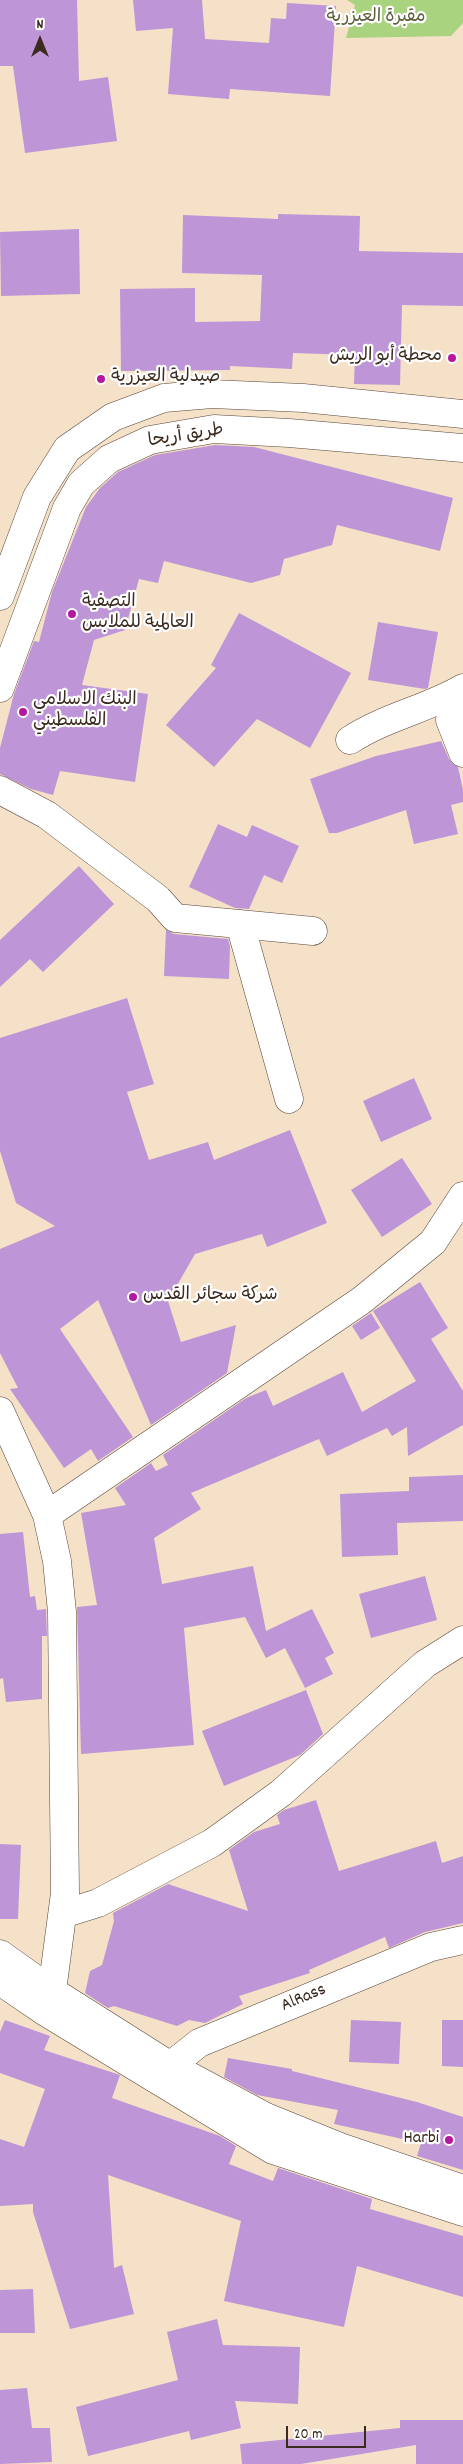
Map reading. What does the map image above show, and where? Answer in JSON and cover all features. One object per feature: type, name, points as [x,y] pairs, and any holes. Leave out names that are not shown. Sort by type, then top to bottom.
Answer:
[{"type":"street","name":"طريق أريحا","points":[[0,596],[37,498],[67,448],[113,417],[164,398],[212,394],[303,398],[463,414]]},
{"type":"street","name":"طريق أريحا","points":[[0,688],[67,508],[81,484],[109,459],[150,440],[214,429],[463,448]]},
{"type":"street","points":[[350,740],[367,729],[448,697],[461,689]]},
{"type":"street","points":[[461,689],[450,720],[463,753]]},
{"type":"street","points":[[0,790],[47,814],[158,899],[175,918],[313,931]]},
{"type":"street","points":[[240,924],[289,1099]]},
{"type":"street","points":[[47,1515],[362,1300],[433,1242],[463,1196]]},
{"type":"street","points":[[0,1411],[47,1515],[57,1561],[62,1612],[66,1893],[48,2001]]},
{"type":"street","points":[[63,1914],[98,1903],[212,1842],[281,1793],[425,1664],[463,1640]]},
{"type":"street","name":"AlRass","points":[[162,2072],[199,2043],[431,1947],[463,1940]]},
{"type":"street","points":[[0,1954],[48,2001]]},
{"type":"street","points":[[0,1982],[48,2001],[162,2072],[273,2150],[463,2212]]},
{"type":"street","points":[[162,2072],[340,2147],[463,2189]]},
{"type":"green space","name":"مقبرة العيزرية","points":[[347,0],[463,0],[463,23],[451,36],[346,38],[355,5]]},
{"type":"building","points":[[0,0],[77,0],[79,81],[108,77],[117,141],[25,153],[13,66],[0,66]]},
{"type":"building","points":[[133,0],[202,0],[205,39],[269,43],[271,18],[286,19],[287,3],[336,6],[330,96],[230,89],[229,99],[168,94],[173,28],[136,31]]},
{"type":"building","points":[[278,214],[360,216],[359,251],[463,253],[463,306],[402,305],[400,385],[354,384],[355,355],[293,353],[292,369],[230,366],[230,370],[121,371],[120,289],[195,288],[195,322],[260,321],[262,275],[182,273],[183,215],[278,219]]},
{"type":"building","points":[[79,229],[80,294],[1,296],[0,232]]},
{"type":"building","points":[[215,445],[254,447],[453,498],[440,551],[337,525],[332,545],[284,559],[280,575],[251,583],[164,561],[158,583],[139,579],[125,630],[94,640],[82,685],[148,694],[135,782],[60,771],[53,795],[31,789],[0,774],[0,748],[14,694],[34,641],[39,642],[52,592],[86,507],[100,488],[118,472],[155,455]]},
{"type":"building","points":[[239,613],[351,673],[310,748],[257,719],[214,767],[166,725],[216,668],[211,665]]},
{"type":"building","points":[[378,622],[438,632],[428,688],[368,680]]},
{"type":"building","points":[[441,741],[449,759],[458,767],[463,790],[463,802],[451,805],[458,834],[414,844],[406,810],[337,833],[329,833],[310,779],[376,756]]},
{"type":"building","points":[[218,824],[247,837],[252,825],[299,846],[282,883],[264,875],[249,909],[235,908],[189,887]]},
{"type":"building","points":[[79,866],[114,904],[43,972],[30,959],[0,987],[0,940]]},
{"type":"building","points":[[166,930],[174,934],[228,939],[230,946],[229,979],[164,976]]},
{"type":"building","points":[[127,998],[154,1084],[127,1092],[149,1160],[208,1142],[214,1160],[290,1130],[327,1223],[267,1247],[262,1234],[195,1254],[168,1301],[181,1342],[236,1325],[227,1373],[151,1425],[98,1300],[60,1329],[133,1437],[98,1461],[91,1449],[64,1468],[10,1389],[18,1388],[0,1353],[0,1249],[55,1226],[16,1203],[0,1151],[0,1038]]},
{"type":"building","points":[[414,1078],[432,1119],[381,1142],[363,1101]]},
{"type":"building","points":[[402,1158],[432,1204],[382,1237],[351,1190]]},
{"type":"building","points":[[420,1282],[448,1328],[431,1339],[463,1391],[463,1425],[408,1456],[407,1427],[392,1436],[387,1428],[327,1456],[319,1439],[191,1493],[201,1509],[154,1538],[162,1584],[253,1566],[266,1631],[312,1609],[334,1653],[325,1658],[333,1674],[305,1688],[285,1648],[266,1658],[245,1617],[184,1628],[194,1745],[81,1754],[77,1607],[97,1605],[81,1513],[126,1505],[115,1488],[151,1463],[156,1471],[168,1465],[163,1455],[246,1398],[266,1390],[273,1406],[343,1372],[362,1412],[416,1381],[373,1311]]},
{"type":"building","points":[[371,1313],[380,1328],[361,1340],[352,1326]]},
{"type":"building","points":[[463,1475],[463,1521],[397,1523],[398,1555],[342,1557],[340,1494],[409,1491],[409,1477]]},
{"type":"building","points":[[23,1532],[30,1597],[35,1596],[37,1610],[46,1609],[47,1636],[42,1636],[42,1699],[6,1702],[3,1678],[0,1679],[0,1534]]},
{"type":"building","points":[[425,1576],[437,1620],[371,1638],[359,1594]]},
{"type":"building","points":[[306,1690],[323,1734],[300,1755],[224,1786],[202,1731]]},
{"type":"building","points":[[316,1800],[339,1871],[436,1841],[442,1863],[463,1856],[463,1923],[425,1932],[389,1948],[385,1937],[309,1970],[310,1973],[239,1996],[243,2004],[205,2023],[189,2020],[177,2026],[114,2006],[108,2008],[85,1993],[90,1971],[102,1965],[114,1921],[113,1913],[168,1884],[248,1911],[229,1850],[254,1832],[280,1824],[277,1815],[284,1810]]},
{"type":"building","points":[[0,1844],[21,1845],[18,1919],[0,1919]]},
{"type":"building","points":[[5,2020],[50,2036],[44,2050],[120,2075],[112,2098],[220,2136],[236,2146],[229,2164],[273,2181],[278,2168],[372,2199],[370,2209],[463,2236],[463,2297],[357,2266],[344,2327],[224,2301],[241,2221],[108,2175],[114,2268],[122,2265],[134,2314],[70,2329],[33,2212],[33,2204],[0,2206],[0,2139],[24,2147],[45,2089],[0,2073],[0,2032]]},
{"type":"building","points":[[351,2020],[401,2022],[399,2064],[349,2062]]},
{"type":"building","points":[[442,2020],[463,2020],[463,2067],[442,2066]]},
{"type":"building","points":[[228,2058],[292,2069],[292,2071],[417,2102],[463,2117],[463,2170],[417,2156],[421,2143],[334,2124],[338,2110],[257,2095],[224,2077]]},
{"type":"building","points":[[33,2289],[35,2333],[0,2333],[0,2290]]},
{"type":"building","points":[[217,2319],[223,2345],[300,2347],[298,2404],[235,2401],[241,2428],[191,2440],[189,2431],[88,2456],[76,2407],[178,2380],[167,2332]]},
{"type":"building","points":[[27,2388],[32,2428],[50,2428],[52,2462],[0,2464],[0,2390]]},
{"type":"building","points":[[400,2420],[463,2420],[463,2464],[416,2464],[416,2445],[301,2464],[242,2464],[240,2444],[400,2428]]},
{"type":"place","name":"محطة أبو الريش","points":[[452,358]]},
{"type":"place","name":"صيدلية العيزرية","points":[[101,379]]},
{"type":"place","name":"التصفية العالمية للملابس","points":[[72,614]]},
{"type":"place","name":"البنك الاسلامي الفلسطيني","points":[[23,712]]},
{"type":"place","name":"شركة سجائر القدس","points":[[133,1297]]},
{"type":"place","name":"Harbi","points":[[449,2140]]}]
